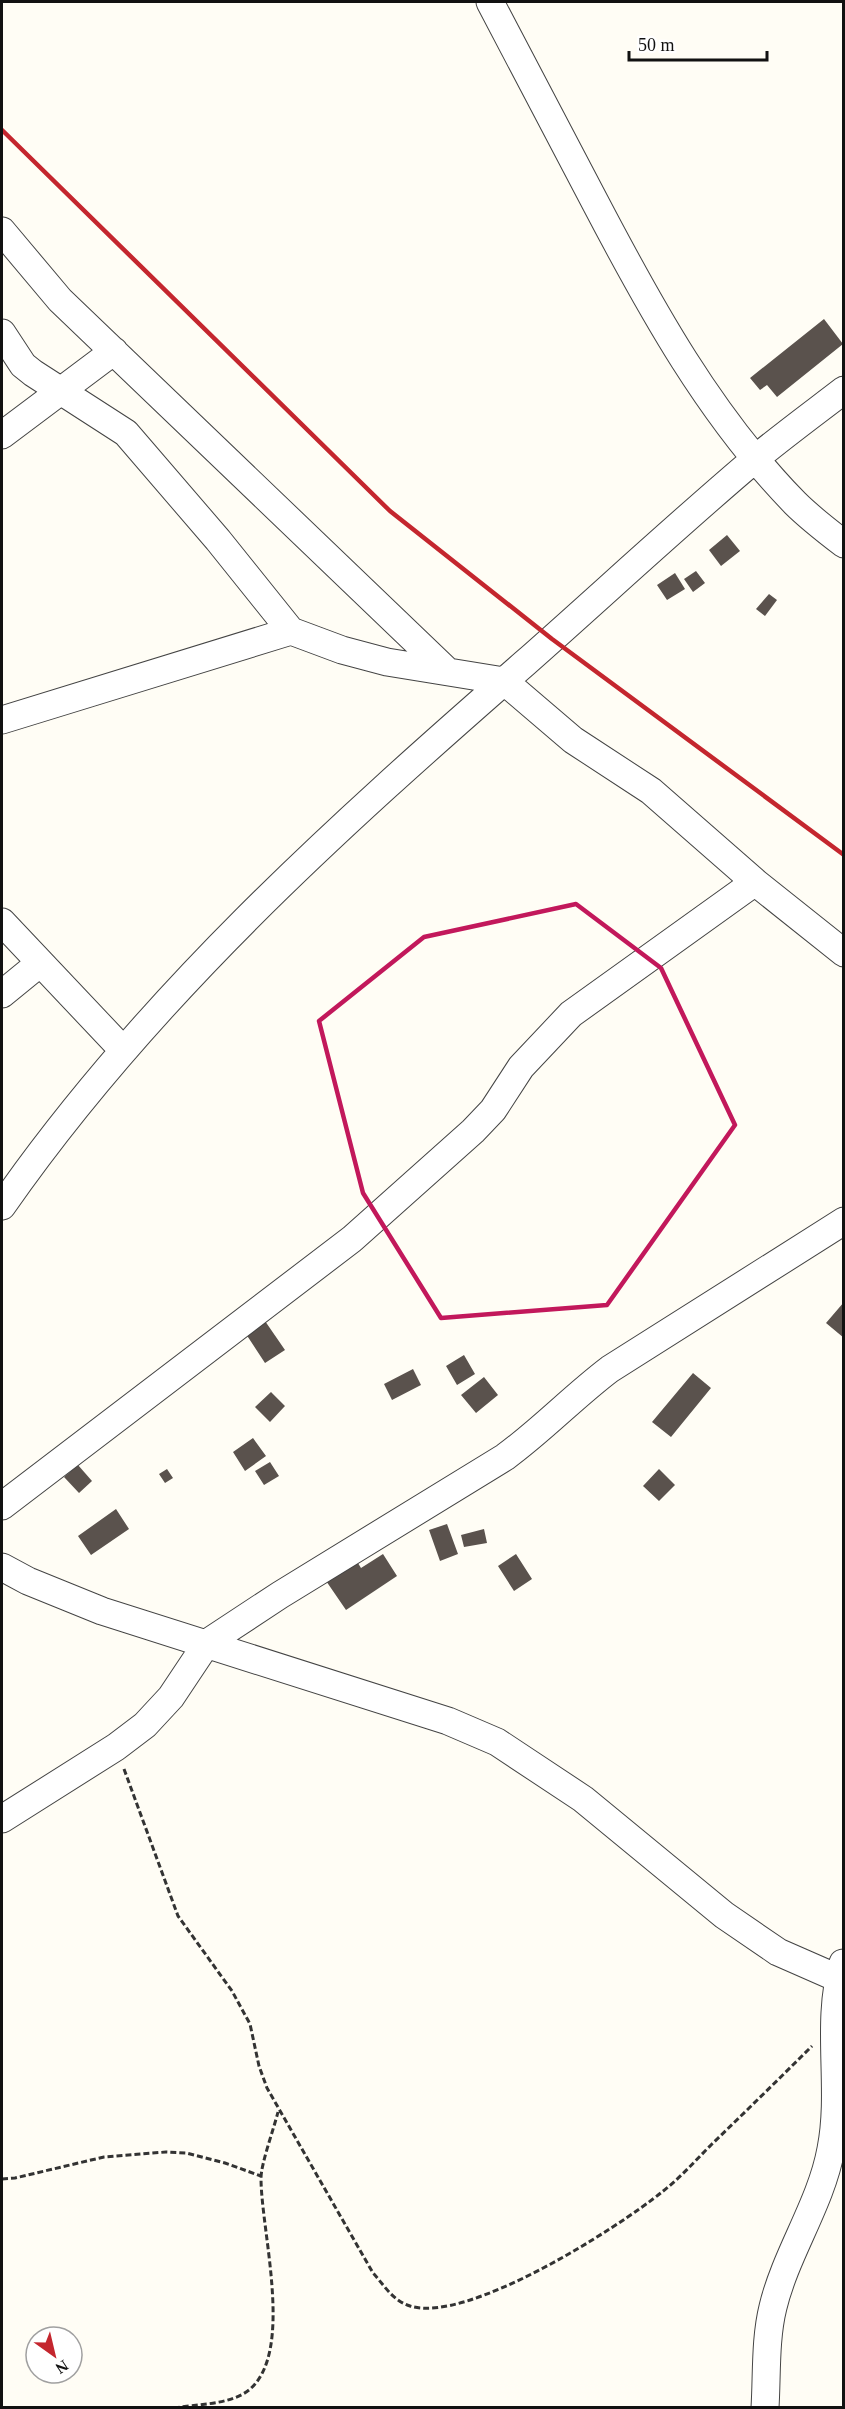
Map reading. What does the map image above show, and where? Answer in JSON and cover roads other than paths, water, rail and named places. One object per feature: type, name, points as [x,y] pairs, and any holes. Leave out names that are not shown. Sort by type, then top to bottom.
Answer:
[{"type":"street","points":[[490,2],[631,270],[677,351],[720,414],[756,459],[796,505],[843,544]]},
{"type":"street","points":[[2,231],[60,300],[447,671]]},
{"type":"street","points":[[2,333],[23,364],[126,433],[218,540],[291,631],[353,653],[387,662],[504,681],[573,740],[651,790],[755,882],[843,953]]},
{"type":"street","points":[[2,435],[114,351]]},
{"type":"street","points":[[2,1206],[122,1049],[201,964],[295,872],[432,744],[756,459],[843,390]]},
{"type":"street","points":[[2,720],[291,631]]},
{"type":"street","points":[[2,1506],[352,1239],[493,1110],[521,1067],[571,1014],[755,882]]},
{"type":"street","points":[[2,922],[122,1049]]},
{"type":"street","points":[[2,994],[40,963]]},
{"type":"street","points":[[2,1819],[116,1747],[145,1725],[171,1697],[207,1643],[280,1595],[505,1457],[538,1433],[579,1393],[610,1368],[843,1221]]},
{"type":"street","points":[[2,1567],[28,1581],[102,1611],[448,1721],[497,1742],[583,1799],[724,1916],[778,1952],[842,1974],[835,2024],[836,2112],[831,2150],[823,2180],[790,2255],[773,2307],[769,2326],[765,2408]]},
{"type":"railway","points":[[2,130],[390,511],[552,639],[844,855]]}]
